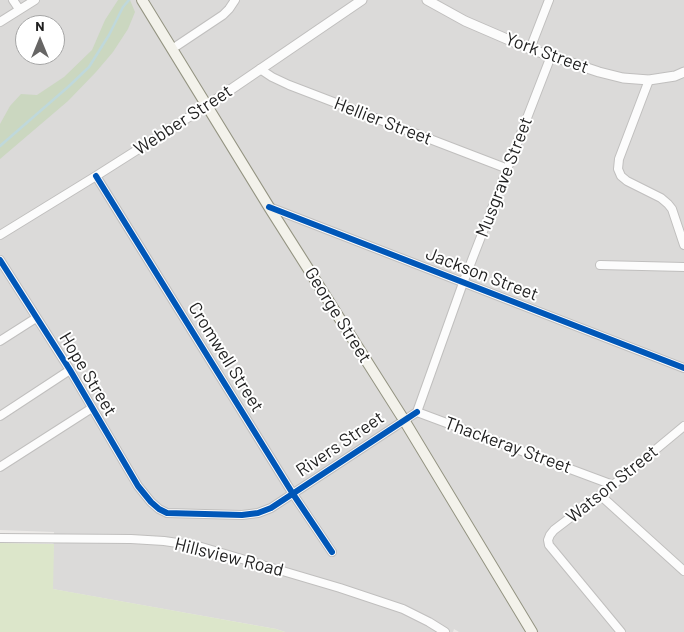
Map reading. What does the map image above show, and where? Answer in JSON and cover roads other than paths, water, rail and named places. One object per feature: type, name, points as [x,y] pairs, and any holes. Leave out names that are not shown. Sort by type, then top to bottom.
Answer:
[{"type":"main road","name":"George Street","points":[[142,0],[269,207],[404,420],[532,632]]},
{"type":"street","points":[[13,0],[19,9]]},
{"type":"street","points":[[0,22],[35,0]]},
{"type":"street","points":[[172,49],[223,14],[235,0]]},
{"type":"street","name":"Webber Street","points":[[0,235],[208,106],[362,0]]},
{"type":"street","points":[[530,49],[549,0]]},
{"type":"street","name":"York Street","points":[[431,1],[464,21],[530,49],[623,78],[649,80],[675,76],[684,72]]},
{"type":"street","name":"Musgrave Street","points":[[417,412],[463,283],[551,56]]},
{"type":"street","name":"Hellier Street","points":[[260,69],[272,77],[289,84],[508,168]]},
{"type":"street","points":[[649,80],[619,159],[618,169],[621,176],[627,181],[661,198],[668,204],[672,209],[684,245]]},
{"type":"street","name":"Cromwell Street","points":[[96,176],[293,494],[332,552]]},
{"type":"street","name":"Jackson Street","points":[[269,207],[684,368]]},
{"type":"street","name":"Hope Street","points":[[0,260],[70,370],[138,486],[151,502]]},
{"type":"street","points":[[600,265],[684,267]]},
{"type":"street","points":[[0,340],[36,318]]},
{"type":"street","points":[[0,416],[70,370]]},
{"type":"street","points":[[0,467],[92,408]]},
{"type":"street","points":[[404,420],[417,412]]},
{"type":"street","name":"Thackeray Street","points":[[417,412],[613,485]]},
{"type":"street","name":"Rivers Street","points":[[151,502],[159,509],[167,512],[242,515],[258,513],[271,508],[293,494],[404,420]]},
{"type":"street","name":"Watson Street","points":[[621,632],[549,545],[548,540],[554,530],[613,485],[684,426]]},
{"type":"street","points":[[600,495],[684,571]]},
{"type":"street","name":"Hillsview Road","points":[[0,538],[130,539],[198,546],[340,588],[403,609],[446,632]]},
{"type":"waterway","points":[[0,146],[89,67],[109,35],[123,7],[129,0]]}]
